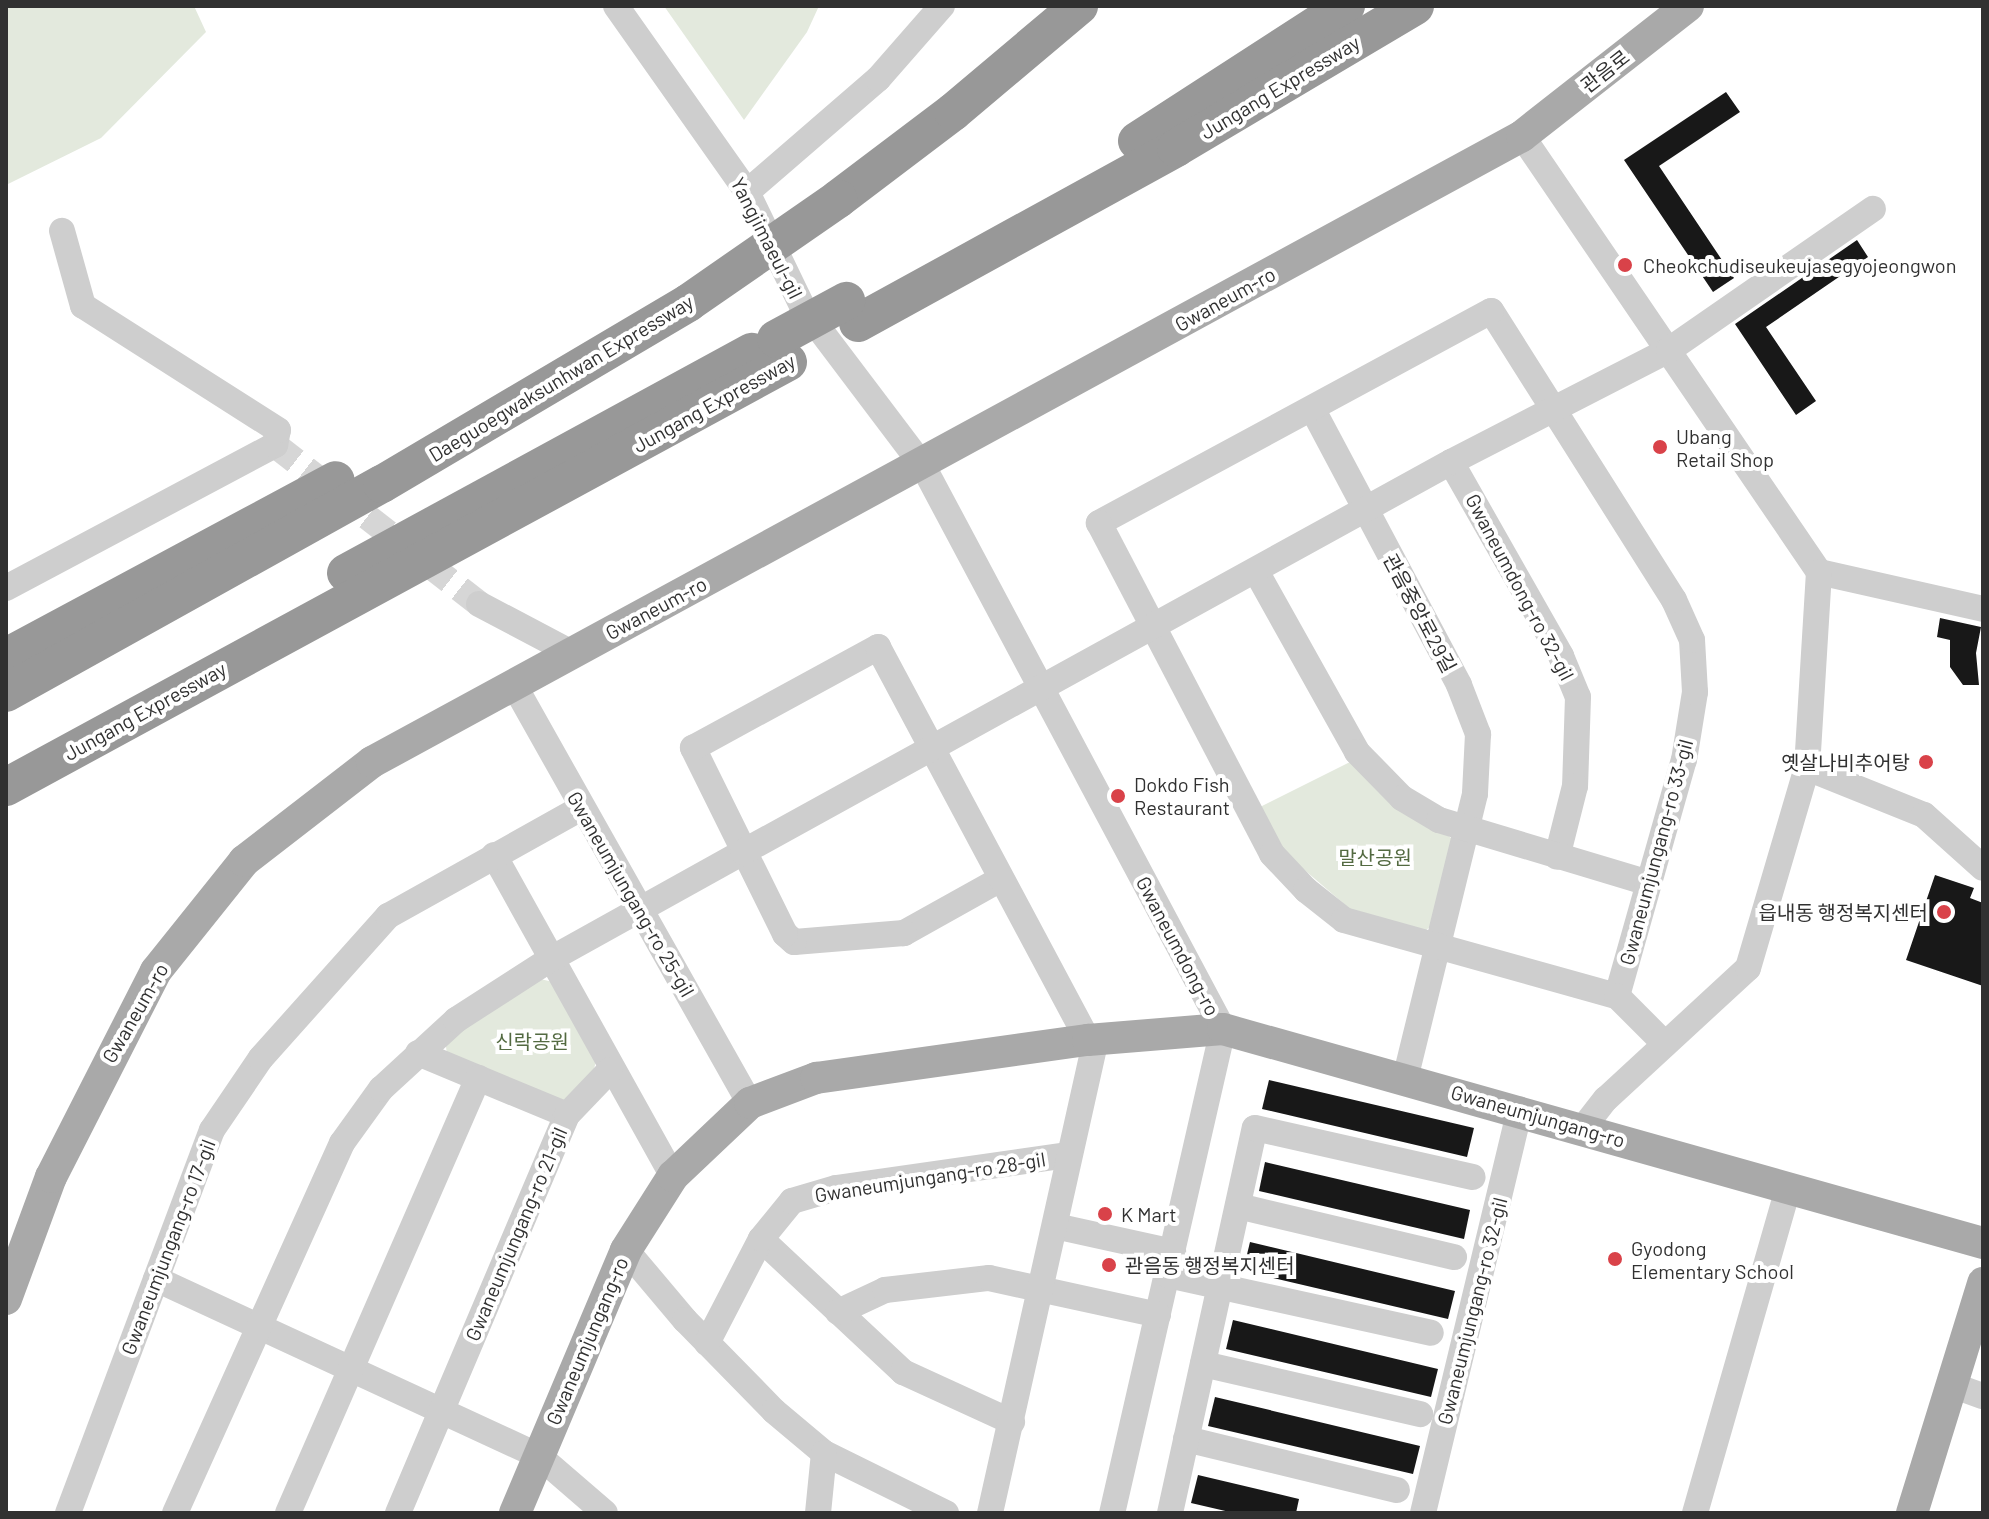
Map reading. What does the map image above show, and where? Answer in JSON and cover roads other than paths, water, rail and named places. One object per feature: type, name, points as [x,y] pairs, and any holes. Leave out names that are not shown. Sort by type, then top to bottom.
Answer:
[{"type":"highway","name":"Daeguoegwaksunhwan Expressway","points":[[832,188],[1044,6]]},
{"type":"highway","name":"Daeguoegwaksunhwan Expressway","points":[[6,693],[394,477],[683,293],[832,188],[953,112],[1079,6]]},
{"type":"highway","name":"Jungang Expressway","points":[[6,787],[852,312],[1157,130],[1346,6]]},
{"type":"highway","name":"Jungang Expressway","points":[[852,312],[1176,148],[1415,6]]},
{"type":"highway","name":"Daeguoegwaksunhwan Expressway","points":[[6,657],[683,293]]},
{"type":"highway","name":"Jungang Expressway","points":[[6,758],[782,351]]},
{"type":"main road","name":"관음로","points":[[1522,136],[1688,6]]},
{"type":"main road","name":"Gwaneum-ro","points":[[6,1297],[51,1177],[149,984],[244,861],[372,762],[923,466],[1522,136]]},
{"type":"main road","name":"Gwaneumjungang-ro","points":[[515,1513],[626,1250],[673,1176],[750,1103],[816,1078],[1092,1039],[1223,1029],[1520,1110],[1983,1243]]},
{"type":"main road","points":[[1912,1513],[1983,1283]]},
{"type":"street","name":"Yangjimaeul-gil","points":[[616,6],[747,192],[802,306],[923,466]]},
{"type":"street","points":[[747,192],[878,79],[942,6]]},
{"type":"street","points":[[1522,136],[1819,572],[1807,768],[1748,968],[1606,1099],[1583,1128]]},
{"type":"street","points":[[175,1513],[342,1143],[381,1089],[456,1020],[549,960],[743,852],[1042,692],[1451,462],[1669,350],[1873,209]]},
{"type":"street","points":[[6,588],[275,445],[278,430],[83,306],[62,231]]},
{"type":"street","points":[[1555,410],[1491,311],[1313,410],[1099,523],[1272,854],[1344,920],[1617,996],[1665,1044]]},
{"type":"street","name":"관음중앙로29길","points":[[1313,410],[1459,685],[1478,734],[1480,765],[1405,1078]]},
{"type":"street","name":"Gwaneumjungang-ro 33-gil","points":[[1555,410],[1676,604],[1692,640],[1695,692],[1684,760],[1617,996]]},
{"type":"street","name":"Gwaneumdong-ro 32-gil","points":[[1451,462],[1561,656],[1578,697],[1575,786],[1557,857]]},
{"type":"street","name":"Gwaneumdong-ro","points":[[923,466],[1223,1029],[1112,1513]]},
{"type":"street","points":[[1256,571],[1357,752],[1402,798],[1439,820],[1649,883]]},
{"type":"street","points":[[1819,572],[1983,609]]},
{"type":"street","points":[[479,604],[572,653]]},
{"type":"street","points":[[999,880],[904,933],[794,942],[785,934],[693,748],[878,647],[999,880],[1092,1039]]},
{"type":"street","name":"Gwaneumjungang-ro 25-gil","points":[[514,685],[750,1103]]},
{"type":"street","points":[[1807,768],[1924,815],[1983,868]]},
{"type":"street","name":"Gwaneumjungang-ro 17-gil","points":[[68,1513],[212,1130],[261,1058],[388,916],[581,808]]},
{"type":"street","points":[[494,855],[610,1070],[673,1176]]},
{"type":"street","name":"Gwaneumjungang-ro 28-gil","points":[[990,1513],[1043,1286],[1092,1039]]},
{"type":"street","points":[[418,1053],[567,1115]]},
{"type":"street","name":"Gwaneumjungang-ro 21-gil","points":[[441,1410],[567,1115],[610,1070]]},
{"type":"street","points":[[288,1513],[478,1078]]},
{"type":"street","name":"Gwaneumjungang-ro 32-gil","points":[[1423,1513],[1520,1110]]},
{"type":"street","points":[[1170,1513],[1255,1128],[1473,1177]]},
{"type":"street","name":"Gwaneumjungang-ro 28-gil","points":[[707,1343],[761,1239],[792,1201],[836,1188],[1069,1155]]},
{"type":"street","points":[[1695,1513],[1788,1189]]},
{"type":"street","points":[[1238,1206],[1454,1257]]},
{"type":"street","points":[[1055,1226],[1170,1264],[1220,1285],[1431,1333]]},
{"type":"street","points":[[761,1239],[903,1372],[1012,1422]]},
{"type":"street","points":[[626,1250],[707,1343],[824,1453],[946,1513]]},
{"type":"street","points":[[838,1312],[885,1290],[989,1278],[1043,1286],[1158,1315]]},
{"type":"street","points":[[156,1279],[539,1456],[605,1513]]},
{"type":"street","points":[[1203,1364],[1420,1414]]},
{"type":"street","points":[[1952,1385],[1983,1396]]},
{"type":"street","points":[[398,1513],[441,1410]]},
{"type":"street","points":[[1186,1439],[1397,1490]]},
{"type":"street","points":[[818,1513],[824,1453]]},
{"type":"tunnel","points":[[275,445],[479,604]]},
{"type":"place","name":"Cheokchudiseukeujasegyojeongwon","points":[[1625,265]]},
{"type":"place","name":"Ubang Retail Shop","points":[[1660,447]]},
{"type":"place","name":"옛살나비추어탕","points":[[1926,762]]},
{"type":"place","name":"Dokdo Fish Restaurant","points":[[1118,796]]},
{"type":"place","name":"읍내동 행정복지센터","points":[[1944,912]]},
{"type":"place","name":"K Mart","points":[[1105,1214]]},
{"type":"place","name":"Gyodong Elementary School","points":[[1615,1259]]},
{"type":"place","name":"관음동 행정복지센터","points":[[1109,1265]]},
{"type":"park label","name":"말산공원","points":[[1375,857]]},
{"type":"park label","name":"신락공원","points":[[532,1041]]}]
